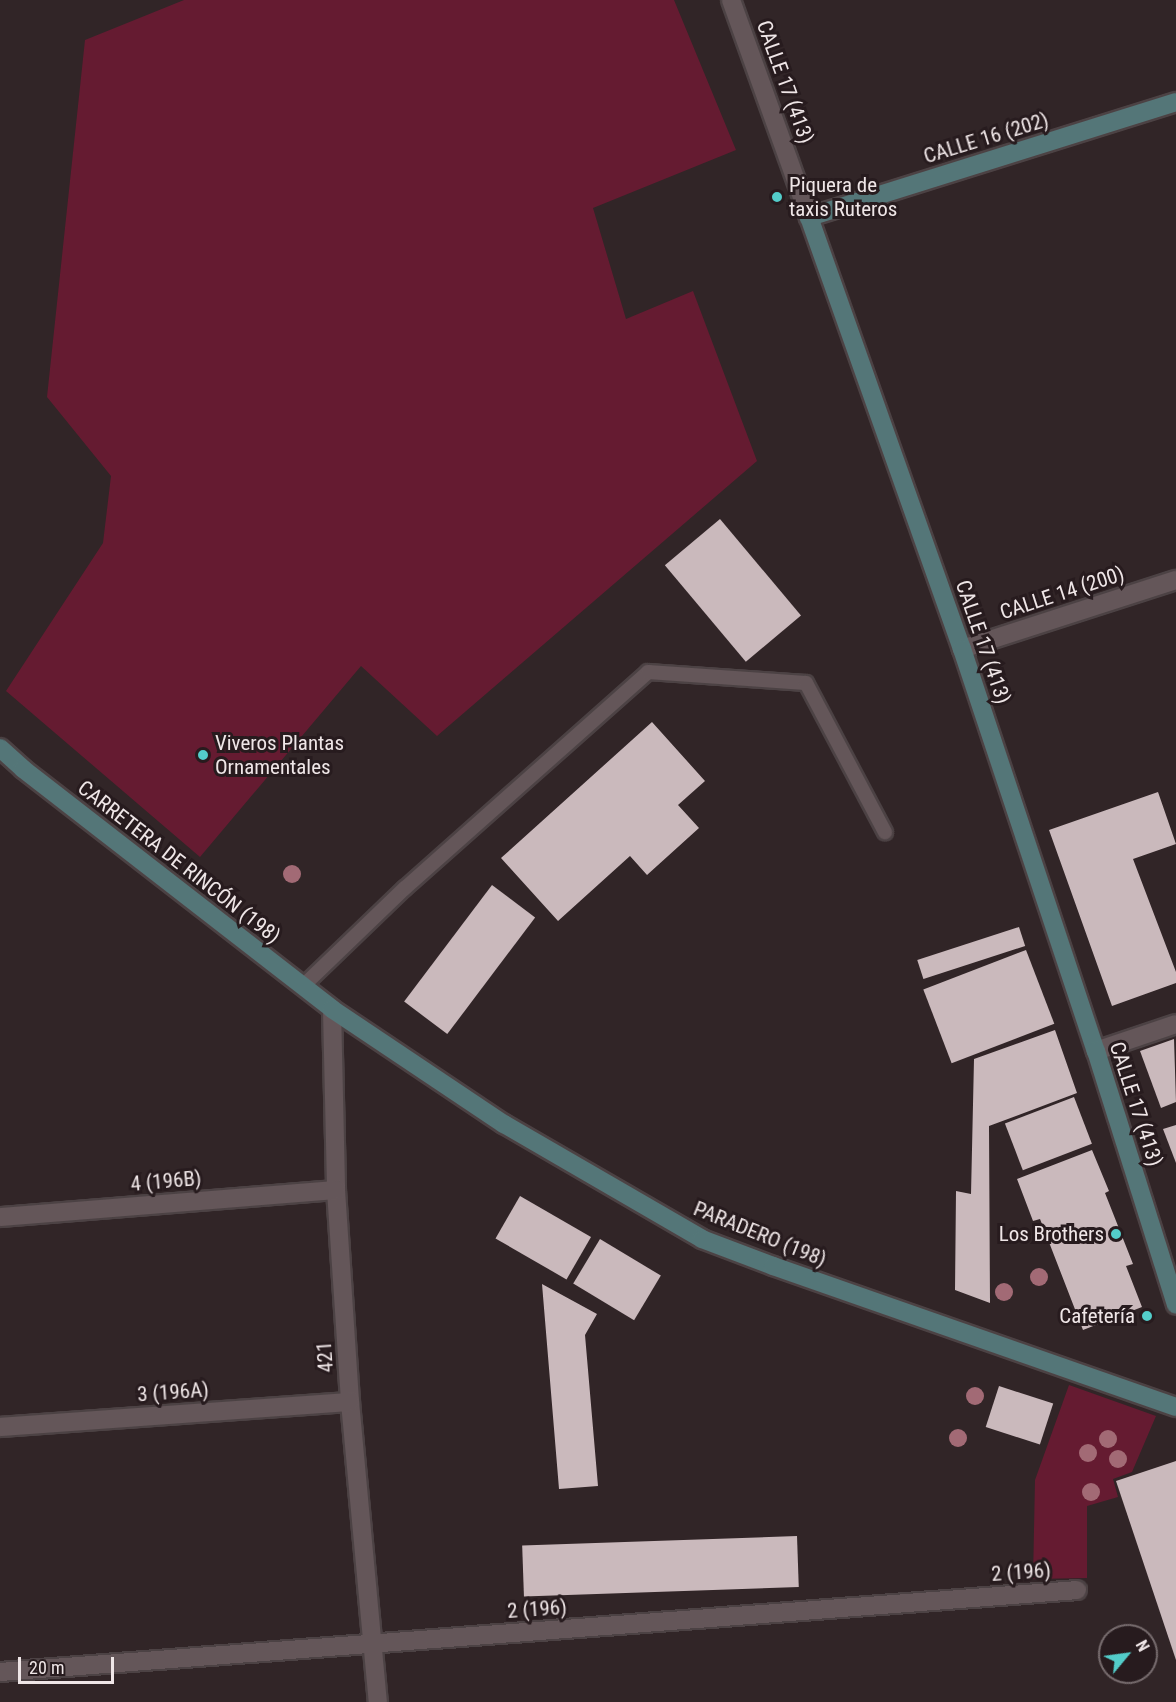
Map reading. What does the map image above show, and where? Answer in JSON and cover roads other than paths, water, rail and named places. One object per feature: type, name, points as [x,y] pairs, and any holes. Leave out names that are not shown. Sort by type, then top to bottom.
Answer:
[{"type":"street","name":"CALLE 17 (413)","points":[[731,0],[962,649],[1096,1051],[1176,1305]]},
{"type":"street","name":"CALLE 16 (202)","points":[[809,217],[1176,102]]},
{"type":"street","name":"CALLE 14 (200)","points":[[962,649],[1176,580]]},
{"type":"street","name":"CARRETERA DE RINCÓN (198)","points":[[0,748],[23,770],[332,1009]]},
{"type":"street","name":"421","points":[[332,1009],[336,1190],[350,1402],[378,1702]]},
{"type":"street","name":"PARADERO (198)","points":[[332,1009],[504,1124],[702,1239],[1176,1407]]},
{"type":"street","points":[[1096,1051],[1176,1024]]},
{"type":"street","name":"4 (196B)","points":[[0,1217],[336,1190]]},
{"type":"street","name":"3 (196A)","points":[[0,1427],[350,1402]]},
{"type":"street","name":"2 (196)","points":[[0,1672],[1077,1590]]},
{"type":"lane","points":[[303,986],[405,888],[648,672],[806,683],[885,832]]},
{"type":"place","name":"Piquera de taxis Ruteros","points":[[777,197]]},
{"type":"place","name":"Viveros Plantas Ornamentales","points":[[203,755]]},
{"type":"place","name":"Los Brothers","points":[[1116,1234]]},
{"type":"place","name":"Cafetería","points":[[1147,1316]]}]
